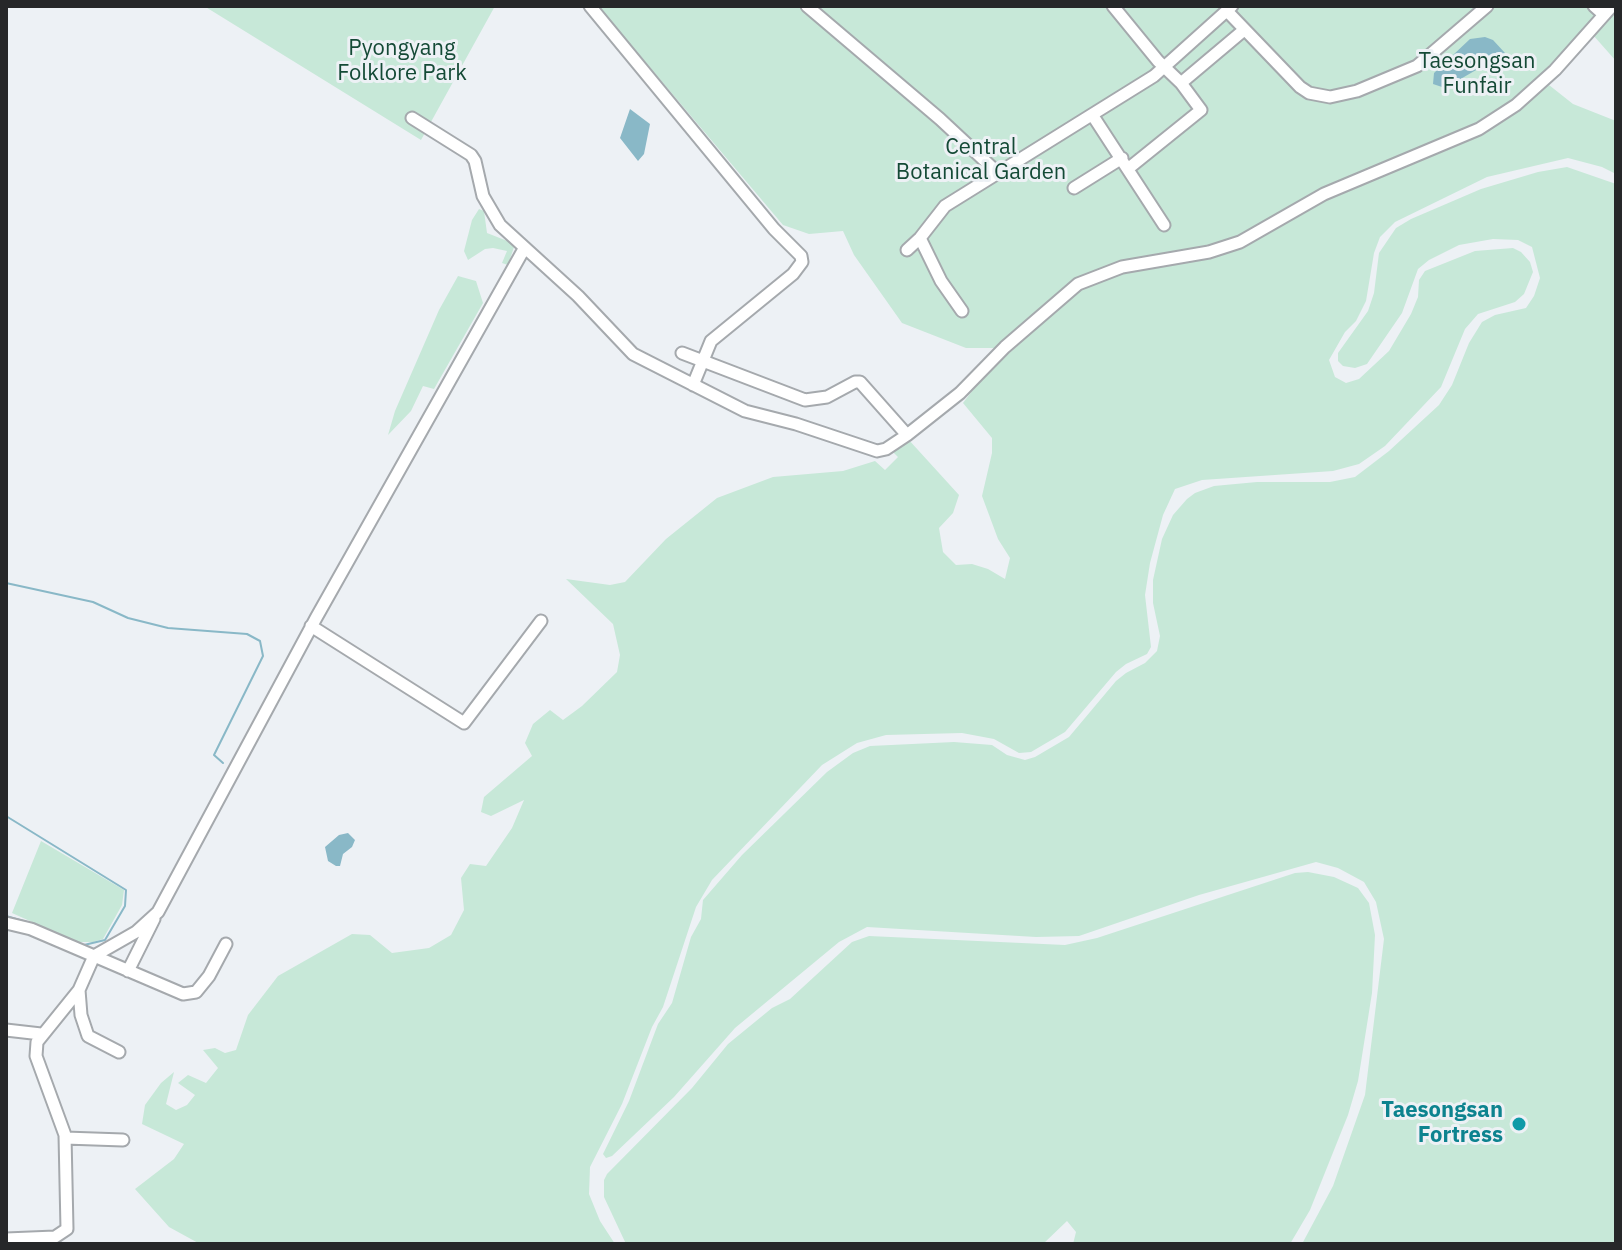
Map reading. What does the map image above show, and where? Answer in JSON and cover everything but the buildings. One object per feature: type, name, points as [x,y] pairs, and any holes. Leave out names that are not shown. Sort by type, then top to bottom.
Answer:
[{"type":"street","points":[[590,6],[774,229],[801,256],[802,262],[793,274],[711,341],[693,385]]},
{"type":"street","points":[[807,6],[921,102],[999,174]]},
{"type":"street","points":[[1074,188],[1125,163],[1201,110],[1113,6]]},
{"type":"street","points":[[907,250],[945,206],[1093,116],[1165,67],[1229,9],[1244,30],[1300,87],[1309,93],[1330,97],[1357,91],[1417,66],[1487,6]]},
{"type":"street","points":[[412,118],[471,155],[488,208],[500,225],[578,296],[633,354],[745,411],[796,424],[870,450],[886,449],[960,393],[1005,347],[1078,284],[1137,264],[1226,248],[1272,226],[1324,194],[1479,129],[1505,113],[1555,70],[1608,10],[1594,6]]},
{"type":"street","points":[[1181,83],[1244,30]]},
{"type":"street","points":[[1093,116],[1164,225]]},
{"type":"street","points":[[920,238],[937,273],[962,311]]},
{"type":"street","points":[[128,971],[311,626],[524,249]]},
{"type":"street","points":[[682,353],[805,400],[827,397],[860,382],[907,435]]},
{"type":"street","points":[[311,626],[464,723],[541,621]]},
{"type":"street","points":[[6,1239],[27,1242],[55,1237],[67,1229],[65,1138],[36,1056],[35,1048],[41,1034],[79,990],[94,956],[136,932],[158,912]]},
{"type":"street","points":[[6,923],[31,929],[183,994],[191,994],[209,976],[226,944]]},
{"type":"street","points":[[79,990],[81,1015],[88,1036],[119,1052]]},
{"type":"street","points":[[6,1030],[41,1034]]},
{"type":"street","points":[[65,1138],[123,1140]]},
{"type":"green space","name":"Pyongyang Folklore Park","points":[[204,6],[495,6],[421,140]]},
{"type":"green space","name":"Central Botanical Garden","points":[[598,6],[1603,6],[1610,13],[1616,7],[1616,61],[1593,35],[1488,120],[1335,184],[1236,240],[1095,274],[1006,343],[996,348],[966,348],[902,323],[854,255],[843,231],[809,234],[783,225]]},
{"type":"green space","points":[[1549,85],[1573,104],[1616,121],[1616,174],[1568,158],[1487,177],[1395,222],[1380,237],[1374,253],[1366,301],[1329,360],[1335,377],[1346,383],[1359,379],[1389,351],[1411,314],[1418,297],[1419,280],[1425,271],[1475,251],[1513,248],[1530,262],[1533,272],[1524,294],[1515,302],[1478,314],[1465,329],[1441,387],[1385,446],[1359,464],[1333,471],[1202,480],[1175,489],[1163,515],[1145,595],[1151,647],[1147,654],[1116,672],[1065,732],[1031,752],[1019,753],[994,739],[962,733],[886,735],[857,743],[822,765],[712,880],[696,907],[663,1007],[622,1104],[590,1167],[589,1194],[600,1221],[615,1244],[200,1244],[169,1227],[135,1189],[174,1159],[184,1144],[142,1124],[145,1105],[161,1083],[174,1072],[166,1104],[176,1110],[187,1105],[195,1095],[178,1083],[188,1075],[206,1083],[218,1068],[203,1050],[215,1048],[225,1053],[236,1050],[248,1015],[278,976],[352,934],[370,935],[392,953],[429,948],[451,935],[464,910],[461,878],[470,864],[486,866],[512,828],[524,800],[491,816],[481,812],[484,797],[532,756],[525,743],[533,724],[550,710],[563,720],[617,672],[620,655],[613,624],[566,579],[610,585],[625,582],[666,539],[717,498],[773,477],[843,471],[875,461],[885,470],[898,457],[892,451],[908,439],[959,495],[953,513],[939,528],[943,552],[956,565],[972,564],[1005,579],[1010,558],[998,539],[982,496],[992,453],[992,438],[963,403],[981,379],[1074,293],[1094,281],[1135,268],[1242,245],[1370,176],[1497,125]]},
{"type":"green space","points":[[1567,167],[1616,184],[1616,1244],[1302,1244],[1333,1186],[1365,1095],[1384,939],[1376,902],[1364,882],[1338,868],[1316,862],[1199,895],[1079,936],[1036,937],[867,927],[839,942],[735,1028],[674,1097],[612,1156],[606,1158],[603,1154],[629,1101],[658,1024],[672,1003],[691,937],[701,919],[703,900],[742,855],[827,772],[853,753],[870,746],[954,742],[992,745],[1007,755],[1025,760],[1069,737],[1116,681],[1145,663],[1157,651],[1160,636],[1153,603],[1153,580],[1162,539],[1173,515],[1187,499],[1214,486],[1257,482],[1330,482],[1355,477],[1439,405],[1482,322],[1495,315],[1526,308],[1534,296],[1540,278],[1532,247],[1518,240],[1493,239],[1459,245],[1418,269],[1402,313],[1367,364],[1355,368],[1343,366],[1338,361],[1338,353],[1368,311],[1374,293],[1379,253],[1396,228],[1481,189]]},
{"type":"green space","points":[[479,209],[484,211],[487,233],[515,244],[508,265],[502,263],[507,251],[493,248],[485,249],[468,260],[464,251],[472,220]]},
{"type":"green space","points":[[458,276],[476,281],[483,303],[434,389],[423,386],[411,411],[388,435],[395,411],[439,310]]},
{"type":"green space","points":[[41,841],[124,890],[122,905],[103,939],[77,942],[12,913]]},
{"type":"green space","points":[[1295,873],[1334,877],[1358,888],[1369,903],[1375,935],[1372,993],[1358,1081],[1348,1115],[1310,1210],[1290,1244],[1073,1244],[1076,1232],[1067,1221],[1043,1244],[626,1244],[604,1197],[607,1174],[692,1088],[728,1044],[772,1008],[790,999],[852,942],[869,936],[1065,945],[1097,938]]},
{"type":"water","points":[[1485,37],[1493,40],[1505,53],[1505,69],[1494,75],[1483,66],[1445,88],[1433,84],[1434,73],[1470,39]]},
{"type":"water","points":[[630,109],[650,124],[644,154],[638,161],[620,138]]},
{"type":"water","points":[[348,833],[355,840],[343,854],[340,866],[336,866],[328,861],[325,847],[339,835]]},
{"type":"waterway","points":[[6,583],[93,602],[128,618],[168,628],[247,634],[260,641],[263,656],[214,755],[223,763]]},
{"type":"waterway","points":[[6,816],[126,890],[125,906],[105,940],[84,945]]},
{"type":"waterway","points":[[6,916],[27,922]]},
{"type":"place","name":"Taesongsan Fortress","points":[[1519,1124]]},
{"type":"park label","name":"Taesongsan Funfair","points":[[1477,74]]}]
